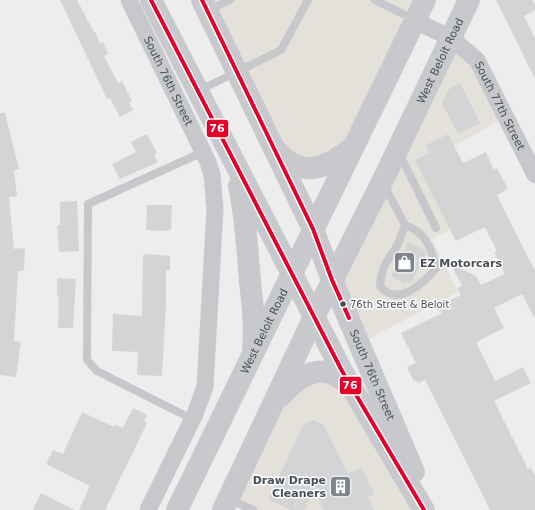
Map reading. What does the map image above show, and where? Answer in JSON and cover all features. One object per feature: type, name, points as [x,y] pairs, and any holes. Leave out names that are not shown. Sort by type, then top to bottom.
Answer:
[{"type":"main road","name":"South 76th Street","points":[[151,0],[349,384],[424,510]]},
{"type":"main road","name":"West Beloit Road","points":[[176,510],[425,0]]},
{"type":"main road","name":"West Beloit Road","points":[[225,504],[314,317],[382,182],[469,0]]},
{"type":"main road","name":"South 76th Street","points":[[205,5],[313,229],[332,280],[430,510]]},
{"type":"main road","points":[[272,146],[291,165],[310,169],[326,165],[352,148]]},
{"type":"main road","points":[[234,161],[243,205],[254,324],[251,357]]},
{"type":"main road","points":[[273,404],[298,380],[319,372],[333,374],[349,384]]},
{"type":"street","name":"South 76th Street","points":[[129,0],[205,157]]},
{"type":"street","name":"South 77th Street","points":[[415,20],[451,38],[477,60],[535,175]]},
{"type":"street","points":[[148,510],[192,420],[205,387],[215,209],[212,176],[205,157]]},
{"type":"lane","points":[[205,5],[230,0]]},
{"type":"lane","points":[[198,92],[281,50],[308,0]]},
{"type":"lane","points":[[375,0],[415,20]]},
{"type":"lane","points":[[397,151],[436,228]]},
{"type":"lane","points":[[192,420],[97,371],[87,360],[88,204],[205,157]]},
{"type":"lane","points":[[382,182],[405,225],[419,231],[426,240],[437,267],[426,281],[408,292],[395,295],[386,293],[380,286],[381,275],[385,262],[397,245],[405,225]]},
{"type":"lane","points":[[225,504],[253,510]]},
{"type":"shaded area","points":[[202,0],[425,0],[352,148],[291,165]]},
{"type":"shaded area","points":[[451,38],[477,60],[506,117],[452,147],[486,212],[432,239],[458,292],[360,343],[332,280]]},
{"type":"shaded area","points":[[292,365],[342,371],[424,510],[257,510],[228,498]]},
{"type":"building","points":[[60,0],[77,0],[100,43],[103,42],[108,54],[104,56],[118,83],[122,81],[132,101],[129,103],[133,110],[120,117],[110,98],[107,99]]},
{"type":"building","points":[[496,0],[532,0],[535,5],[535,10],[524,16],[535,39],[535,79]]},
{"type":"building","points":[[460,83],[480,123],[458,134],[442,103],[449,89]]},
{"type":"building","points":[[0,113],[5,113],[19,169],[14,170],[17,196],[9,197],[14,249],[25,248],[24,271],[18,271],[14,341],[21,342],[16,377],[0,375]]},
{"type":"building","points":[[147,134],[157,153],[154,155],[158,162],[120,179],[112,164],[136,152],[131,142]]},
{"type":"building","points":[[448,134],[463,163],[486,152],[494,170],[497,168],[508,189],[497,195],[535,271],[535,319],[522,294],[494,308],[504,328],[476,342],[495,381],[523,367],[531,383],[494,401],[528,469],[531,468],[535,476],[535,510],[490,510],[425,380],[418,383],[416,380],[414,381],[407,367],[416,363],[401,333],[442,313],[438,306],[461,295],[457,288],[462,286],[450,263],[476,276],[481,285],[505,274],[494,252],[497,251],[485,227],[456,241],[415,160],[429,153],[426,145]]},
{"type":"building","points":[[77,201],[79,251],[59,252],[57,225],[60,225],[60,202]]},
{"type":"building","points":[[147,205],[172,205],[171,230],[146,230]]},
{"type":"building","points":[[408,242],[424,250],[426,254],[411,283],[406,281],[404,284],[391,276]]},
{"type":"building","points":[[145,254],[170,256],[170,270],[166,270],[166,303],[162,376],[137,375],[138,352],[112,351],[113,314],[142,316],[143,256]]},
{"type":"building","points":[[57,278],[76,279],[73,328],[58,328],[59,297],[57,297]]},
{"type":"building","points":[[133,408],[147,415],[144,421],[147,423],[105,510],[79,510],[90,486],[46,464],[53,450],[63,454],[82,412],[114,427],[115,425],[123,428]]},
{"type":"building","points":[[312,420],[323,424],[348,474],[361,467],[374,494],[368,497],[374,510],[324,510],[314,489],[304,510],[291,510],[268,499],[304,424]]},
{"type":"building","points":[[41,493],[75,510],[33,510]]},
{"type":"transit line","name":"76","points":[[151,0],[342,371],[424,510]]},
{"type":"transit line","name":"76","points":[[202,0],[313,229],[332,280],[349,318]]},
{"type":"place","name":"EZ Motorcars","points":[[405,263]]},
{"type":"place","name":"76th Street & Beloit","points":[[343,304]]},
{"type":"place","name":"Draw Drape Cleaners","points":[[341,486]]}]
